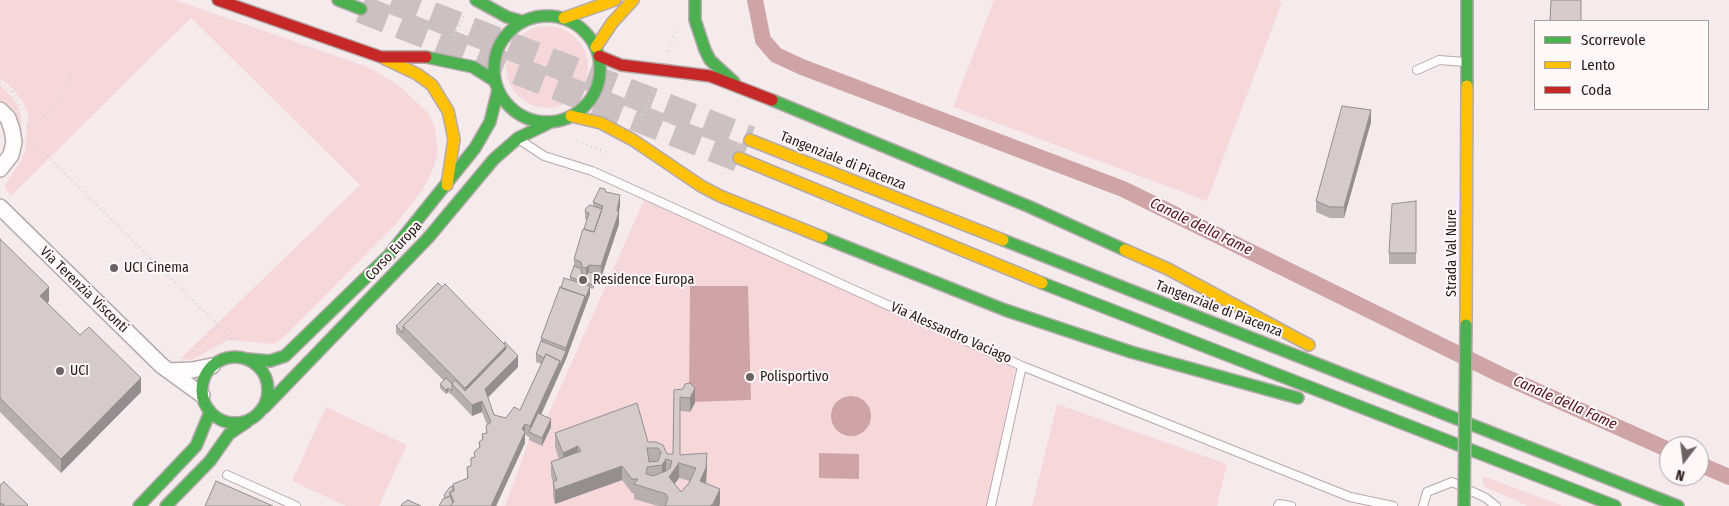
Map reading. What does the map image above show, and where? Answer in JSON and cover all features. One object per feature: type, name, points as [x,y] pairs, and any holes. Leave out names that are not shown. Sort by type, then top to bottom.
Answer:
[{"type":"main road","points":[[218,0],[381,57],[417,74],[432,85],[441,98],[452,123],[454,139],[447,185]]},
{"type":"main road","points":[[338,0],[361,9]]},
{"type":"main road","points":[[476,0],[507,17],[521,21]]},
{"type":"main road","points":[[564,18],[615,0]]},
{"type":"main road","points":[[598,52],[612,23],[633,0]]},
{"type":"main road","points":[[694,0],[695,20],[710,60],[737,85]]},
{"type":"main road","name":"Strada Val Nure","points":[[1464,506],[1467,0]]},
{"type":"main road","points":[[381,57],[420,56],[444,59],[473,68],[496,85],[514,110],[538,122],[551,122],[572,116],[586,106],[596,91],[600,74],[598,52],[589,34],[578,24],[550,15],[535,16],[521,21],[508,32],[498,46],[493,63],[496,85]]},
{"type":"main road","points":[[598,52],[621,65],[710,76],[737,85],[1030,207],[1168,269],[1416,403]]},
{"type":"main road","name":"Corso Europa","points":[[247,359],[270,361],[286,356],[389,255],[447,185],[484,134],[490,122],[496,85]]},
{"type":"main road","points":[[572,116],[601,123],[633,140],[701,186],[720,196],[1005,310],[1131,352],[1217,377],[1407,425]]},
{"type":"main road","name":"Corso Europa","points":[[264,408],[428,238],[494,159],[518,138],[551,122]]},
{"type":"main road","name":"Tangenziale di Piacenza","points":[[750,140],[1678,506]]},
{"type":"main road","points":[[739,158],[1035,280],[1615,506]]},
{"type":"main road","points":[[166,506],[210,462],[229,434],[256,416],[264,408],[269,389],[262,371],[247,359],[229,358],[212,366],[204,380],[202,395],[210,412],[227,422],[246,422]]},
{"type":"main road","points":[[139,506],[196,446],[210,412]]},
{"type":"street","points":[[0,110],[8,118],[14,142],[11,154],[0,169]]},
{"type":"street","name":"Via Terenzia Visconti","points":[[0,207],[157,361],[202,395]]},
{"type":"street","points":[[169,371],[192,370],[212,366]]},
{"type":"lane","points":[[1417,70],[1439,60],[1467,62]]},
{"type":"lane","name":"Via Alessandro Vaciago","points":[[518,138],[544,156],[592,171],[1022,366],[1350,497],[1366,503],[1393,506]]},
{"type":"lane","points":[[991,506],[1022,366]]},
{"type":"lane","points":[[227,475],[296,506]]},
{"type":"lane","points":[[1423,506],[1427,492],[1452,482],[1486,498],[1496,506]]},
{"type":"lane","points":[[1278,506],[1279,504],[1291,506]]},
{"type":"path","points":[[452,41],[465,14]]},
{"type":"path","points":[[26,127],[50,112],[72,74]]},
{"type":"path","points":[[640,124],[654,87]]},
{"type":"path","points":[[26,136],[235,342]]},
{"type":"path","points":[[189,356],[218,326]]},
{"type":"shaded area","points":[[0,0],[175,0],[368,67],[401,87],[428,113],[435,127],[437,142],[437,157],[433,169],[423,189],[396,224],[285,336],[274,344],[228,340],[192,360],[180,359],[360,185],[191,18],[11,196],[5,188],[6,183],[21,161],[25,150],[28,115],[23,103],[13,89],[0,78]]},
{"type":"shaded area","points":[[994,0],[1276,0],[1282,2],[1207,201],[953,107]]},
{"type":"shaded area","points":[[547,26],[563,30],[576,38],[584,51],[588,67],[584,83],[576,96],[563,104],[547,108],[531,104],[518,96],[510,83],[506,67],[510,51],[518,38],[531,30]]},
{"type":"shaded area","points":[[0,85],[17,105],[21,116],[22,135],[15,115],[0,100]]},
{"type":"shaded area","points":[[644,200],[1016,365],[987,506],[505,506],[529,440],[551,427],[544,424]]},
{"type":"shaded area","points":[[690,286],[748,286],[751,400],[689,402]]},
{"type":"shaded area","points":[[847,396],[855,396],[862,399],[868,405],[871,416],[868,427],[862,433],[855,436],[847,436],[840,433],[834,427],[831,420],[831,412],[834,405],[840,399]]},
{"type":"shaded area","points":[[1057,404],[1227,464],[1217,506],[1032,506]]},
{"type":"shaded area","points":[[326,407],[407,445],[379,506],[346,506],[292,481]]},
{"type":"shaded area","points":[[819,453],[859,454],[859,479],[819,478]]},
{"type":"shaded area","points":[[1483,476],[1563,506],[1528,506],[1483,486]]},
{"type":"building","points":[[1551,0],[1581,0],[1581,20],[1550,20]]},
{"type":"building","points":[[1342,106],[1371,110],[1344,207],[1330,207],[1316,201]]},
{"type":"building","points":[[600,188],[605,189],[606,192],[620,195],[617,211],[619,212],[601,266],[589,265],[586,268],[582,267],[581,262],[574,259],[583,229],[594,232],[603,206],[593,202]]},
{"type":"building","points":[[1416,201],[1416,253],[1389,253],[1392,204]]},
{"type":"building","points":[[590,205],[602,209],[594,232],[584,229],[589,213],[585,212],[586,208]]},
{"type":"building","name":"UCI","points":[[0,239],[49,287],[40,296],[80,335],[89,327],[141,378],[61,459],[0,398]]},
{"type":"building","points":[[574,266],[581,269],[582,274],[586,275],[589,272],[597,274],[593,285],[570,277]]},
{"type":"building","points":[[564,278],[590,286],[585,300],[585,296],[561,288]]},
{"type":"building","points":[[438,283],[442,287],[403,326],[403,333],[396,326]]},
{"type":"building","points":[[445,284],[506,346],[465,388],[403,326]]},
{"type":"building","points":[[560,287],[585,296],[566,348],[541,338]]},
{"type":"building","points":[[541,341],[566,351],[560,365],[560,361],[546,354],[544,358],[536,354]]},
{"type":"building","points":[[505,342],[518,356],[485,389],[494,415],[506,418],[514,407],[520,410],[546,354],[560,361],[530,426],[525,424],[522,429],[525,432],[491,506],[450,506],[454,502],[450,492],[454,491],[453,484],[468,478],[467,467],[471,466],[471,458],[475,457],[474,452],[480,447],[479,442],[483,439],[482,434],[487,433],[486,426],[491,422],[482,401],[472,405],[452,384],[455,380],[465,391],[506,349]]},
{"type":"building","points":[[446,378],[452,384],[452,391],[448,388],[446,390],[440,384]]},
{"type":"building","points":[[690,383],[695,388],[690,398],[680,397],[680,455],[707,453],[706,468],[700,481],[720,489],[713,504],[710,506],[665,506],[668,498],[666,494],[634,484],[638,479],[632,479],[622,466],[555,490],[553,482],[557,480],[551,462],[581,451],[578,446],[563,453],[555,433],[637,403],[648,442],[656,442],[663,445],[667,454],[673,454],[674,390],[683,389],[685,384]],"holes":[[[647,448],[658,448],[661,452],[658,461],[649,462]],[[666,459],[672,461],[670,468],[666,471],[653,476],[646,474],[647,467],[662,465]],[[679,463],[696,468],[689,483],[681,492],[669,477]]]},
{"type":"building","points":[[538,413],[551,419],[542,438],[529,432]]},
{"type":"building","points":[[216,481],[273,506],[205,506]]},
{"type":"building","points":[[4,482],[27,506],[5,506],[0,504],[0,485]]},
{"type":"building","points":[[453,486],[450,496],[445,498],[444,495]]},
{"type":"building","points":[[450,496],[453,503],[450,506],[439,506],[443,499]]},
{"type":"building","points":[[408,500],[421,506],[401,506]]},
{"type":"waterway","name":"Canale della Fame","points":[[755,0],[763,40],[776,55],[802,67],[1123,189],[1501,375],[1659,446]]},
{"type":"waterway","name":"Canale della Fame","points":[[1709,468],[1729,477]]},
{"type":"tunnel","points":[[392,0],[750,140]]},
{"type":"tunnel","points":[[361,9],[739,158]]},
{"type":"traffic: fast","points":[[338,0],[361,9]]},
{"type":"traffic: fast","points":[[476,0],[507,17],[521,21]]},
{"type":"traffic: fast","points":[[695,0],[695,20],[705,50],[710,60],[734,82]]},
{"type":"traffic: fast","points":[[1467,0],[1467,86]]},
{"type":"traffic: fast","points":[[547,16],[567,20],[585,31],[596,49],[600,69],[596,89],[585,107],[567,118],[547,122],[527,118],[509,107],[498,89],[494,69],[498,49],[509,31],[527,20],[547,16]]},
{"type":"traffic: fast","points":[[426,57],[473,67],[495,81]]},
{"type":"traffic: fast","points":[[247,359],[270,361],[285,356],[389,255],[475,148],[490,122],[498,90]]},
{"type":"traffic: fast","points":[[772,100],[1030,207],[1125,250]]},
{"type":"traffic: fast","points":[[264,408],[428,238],[494,159],[518,138],[551,122]]},
{"type":"traffic: fast","points":[[822,237],[1005,310],[1131,352],[1298,398]]},
{"type":"traffic: fast","points":[[1003,240],[1678,506]]},
{"type":"traffic: fast","points":[[1042,283],[1615,506]]},
{"type":"traffic: fast","points":[[1464,506],[1466,325]]},
{"type":"traffic: fast","points":[[235,357],[248,360],[258,367],[265,377],[268,390],[265,403],[258,413],[248,420],[235,423],[222,420],[212,413],[205,403],[202,390],[205,377],[212,367],[222,360],[235,357]]},
{"type":"traffic: fast","points":[[139,506],[196,446],[210,412]]},
{"type":"traffic: fast","points":[[166,506],[210,461],[229,434],[247,422]]},
{"type":"traffic: slow","points":[[564,18],[615,0]]},
{"type":"traffic: slow","points":[[596,47],[612,23],[633,0]]},
{"type":"traffic: slow","points":[[385,59],[417,74],[432,85],[448,111],[454,139],[447,185]]},
{"type":"traffic: slow","points":[[1466,325],[1467,86]]},
{"type":"traffic: slow","points":[[571,116],[601,123],[633,140],[701,186],[720,196],[822,237]]},
{"type":"traffic: slow","points":[[750,140],[1003,240]]},
{"type":"traffic: slow","points":[[739,158],[1042,283]]},
{"type":"traffic: slow","points":[[1125,250],[1168,269],[1309,345]]},
{"type":"traffic: jam","points":[[218,0],[381,57],[426,57]]},
{"type":"traffic: jam","points":[[599,56],[621,65],[710,76],[772,100]]},
{"type":"place","name":"UCI Cinema","points":[[114,268]]},
{"type":"place","name":"Residence Europa","points":[[583,280]]},
{"type":"place","name":"UCI","points":[[60,371]]},
{"type":"place","name":"Polisportivo","points":[[750,377]]}]
